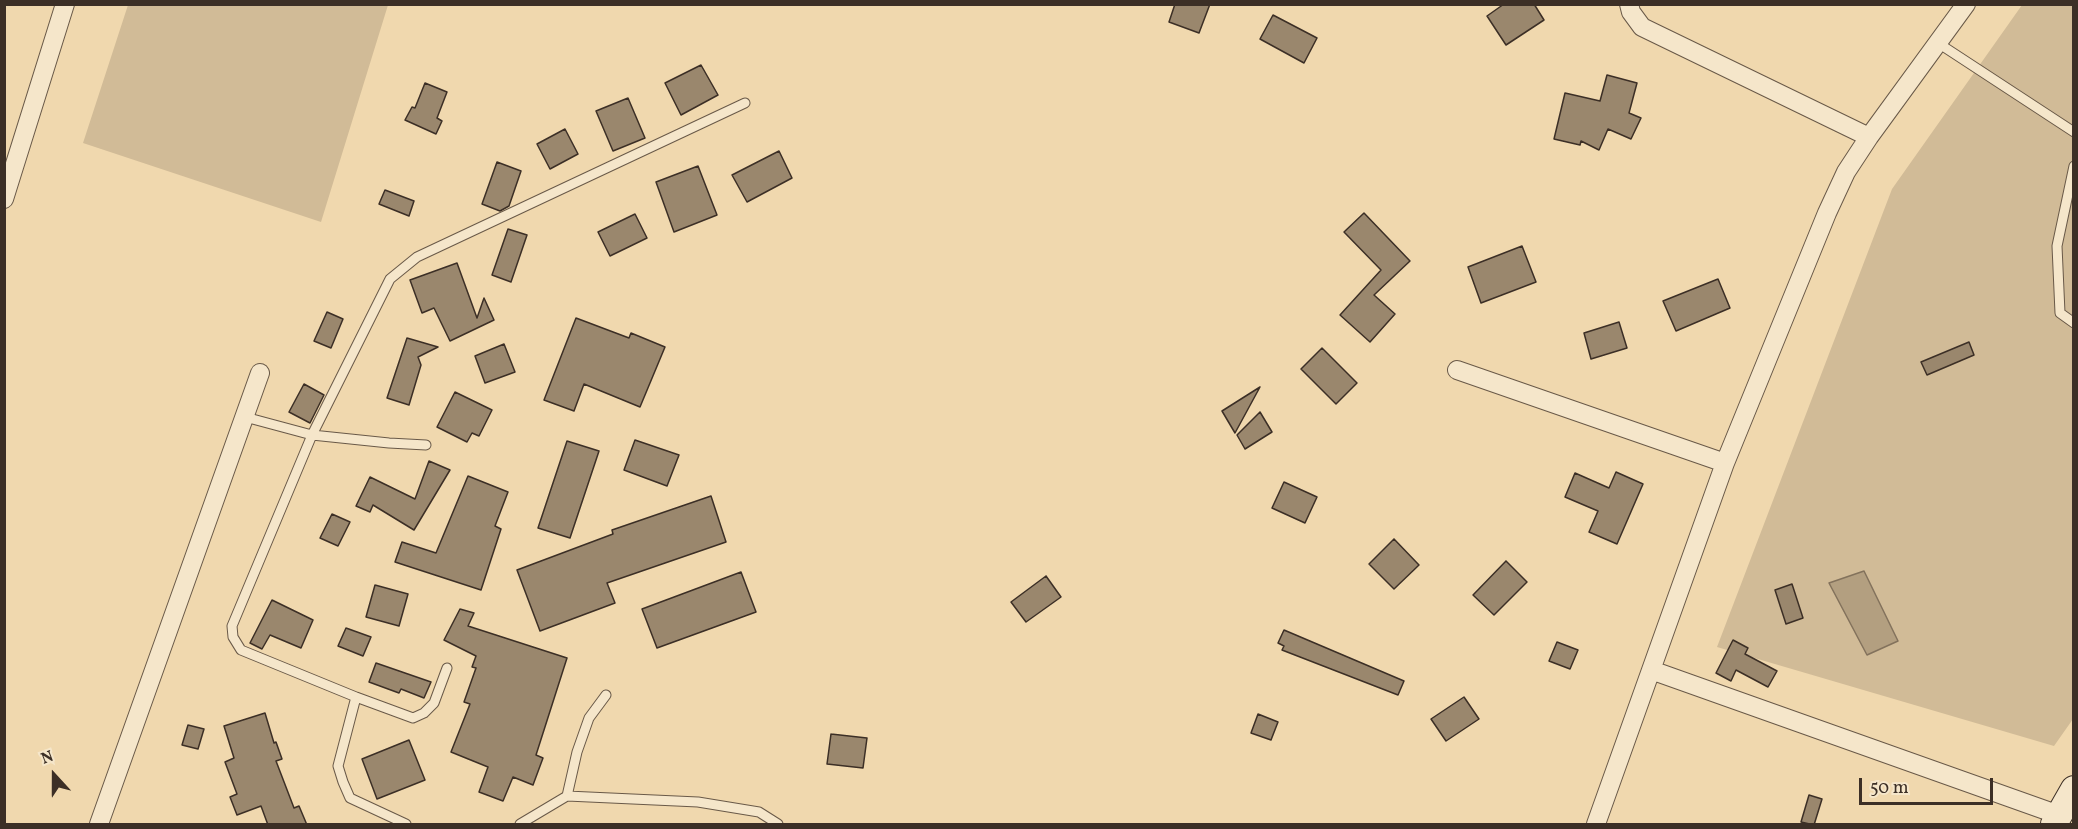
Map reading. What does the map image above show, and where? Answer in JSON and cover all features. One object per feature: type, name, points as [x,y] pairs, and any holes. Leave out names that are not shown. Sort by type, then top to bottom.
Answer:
[{"type":"street","points":[[4,199],[65,4]]},
{"type":"street","points":[[1629,4],[1631,12],[1642,27],[1869,137]]},
{"type":"street","points":[[1596,825],[1725,463],[1827,213],[1846,172],[1869,137],[1966,4]]},
{"type":"street","points":[[1457,370],[1725,463]]},
{"type":"street","points":[[99,825],[260,373]]},
{"type":"street","points":[[1651,670],[2057,820],[2073,789]]},
{"type":"lane","points":[[1938,43],[2073,132]]},
{"type":"lane","points":[[447,668],[434,703],[424,713],[413,718],[241,650],[233,637],[232,626],[312,435],[390,279],[417,257],[745,103]]},
{"type":"lane","points":[[2073,166],[2057,246],[2060,313],[2073,323]]},
{"type":"lane","points":[[245,417],[312,435],[389,444],[426,445]]},
{"type":"lane","points":[[567,796],[577,752],[589,718],[606,695]]},
{"type":"lane","points":[[356,697],[338,766],[343,782],[350,798],[406,825]]},
{"type":"lane","points":[[520,825],[567,796],[698,802],[759,812],[778,825]]},
{"type":"shaded area","points":[[128,5],[388,5],[321,222],[83,143]]},
{"type":"shaded area","points":[[2022,5],[2073,5],[2073,719],[2054,746],[1717,647],[1892,189]]},
{"type":"shaded area","points":[[1864,571],[1898,641],[1867,655],[1829,583]]},
{"type":"building","points":[[1175,4],[1210,4],[1199,33],[1169,22]]},
{"type":"building","points":[[1504,4],[1534,4],[1544,20],[1506,45],[1487,16]]},
{"type":"building","points":[[1273,15],[1317,38],[1304,63],[1260,39]]},
{"type":"building","points":[[701,65],[718,95],[681,115],[665,83]]},
{"type":"building","points":[[1607,75],[1637,83],[1629,113],[1641,118],[1631,139],[1608,129],[1599,150],[1581,141],[1580,145],[1554,139],[1565,93],[1600,101]]},
{"type":"building","points":[[425,83],[447,92],[437,118],[442,121],[436,134],[405,120],[412,107],[415,108]]},
{"type":"building","points":[[628,98],[645,138],[613,151],[596,111]]},
{"type":"building","points":[[565,129],[578,154],[550,169],[537,144]]},
{"type":"building","points":[[779,151],[792,178],[747,202],[732,175]]},
{"type":"building","points":[[497,162],[521,171],[509,206],[500,211],[482,204]]},
{"type":"building","points":[[698,166],[717,215],[674,232],[656,182]]},
{"type":"building","points":[[385,190],[414,201],[409,216],[379,204]]},
{"type":"building","points":[[1364,213],[1410,261],[1374,295],[1395,314],[1370,342],[1340,315],[1381,270],[1344,232]]},
{"type":"building","points":[[635,214],[647,238],[610,256],[598,232]]},
{"type":"building","points":[[508,229],[527,235],[511,282],[492,275]]},
{"type":"building","points":[[1522,246],[1536,282],[1481,303],[1468,267]]},
{"type":"building","points":[[457,263],[477,318],[484,298],[494,320],[450,341],[434,308],[422,313],[410,280]]},
{"type":"building","points":[[1718,279],[1730,308],[1676,331],[1663,301]]},
{"type":"building","points":[[327,312],[343,319],[331,348],[314,341]]},
{"type":"building","points":[[576,318],[629,338],[631,333],[665,347],[640,407],[584,384],[574,411],[544,400]]},
{"type":"building","points":[[1619,322],[1627,348],[1591,359],[1584,333]]},
{"type":"building","points":[[407,338],[438,347],[418,357],[421,365],[409,405],[387,398]]},
{"type":"building","points":[[1969,342],[1974,355],[1927,375],[1921,362]]},
{"type":"building","points":[[504,344],[515,372],[485,383],[475,356]]},
{"type":"building","points":[[1322,348],[1357,383],[1336,404],[1301,369]]},
{"type":"building","points":[[304,384],[324,395],[310,423],[289,412]]},
{"type":"building","points":[[1260,387],[1235,433],[1222,411]]},
{"type":"building","points":[[455,392],[492,410],[479,436],[472,433],[467,442],[437,427]]},
{"type":"building","points":[[1260,412],[1272,432],[1245,449],[1237,435]]},
{"type":"building","points":[[635,440],[679,455],[667,486],[624,470]]},
{"type":"building","points":[[567,441],[599,451],[570,538],[538,528]]},
{"type":"building","points":[[429,461],[450,470],[414,530],[373,505],[370,512],[356,506],[370,477],[415,499]]},
{"type":"building","points":[[1616,472],[1643,484],[1617,544],[1589,532],[1598,511],[1565,497],[1575,473],[1609,488]]},
{"type":"building","points":[[468,476],[508,492],[495,526],[501,529],[481,590],[395,562],[402,542],[436,553]]},
{"type":"building","points":[[1284,482],[1317,497],[1305,523],[1272,508]]},
{"type":"building","points":[[711,496],[726,542],[607,583],[615,603],[540,631],[517,570],[613,534],[612,530]]},
{"type":"building","points":[[332,514],[350,522],[338,546],[320,538]]},
{"type":"building","points":[[1394,539],[1419,565],[1394,589],[1369,564]]},
{"type":"building","points":[[1506,561],[1527,582],[1494,615],[1473,595]]},
{"type":"building","points":[[741,572],[756,612],[657,648],[642,609]]},
{"type":"building","points":[[1046,576],[1061,597],[1026,622],[1011,602]]},
{"type":"building","points":[[1792,584],[1803,618],[1786,624],[1775,590]]},
{"type":"building","points":[[375,585],[408,594],[399,626],[366,617]]},
{"type":"building","points":[[272,600],[313,620],[301,648],[270,635],[262,649],[250,643]]},
{"type":"building","points":[[460,609],[474,613],[468,626],[567,658],[536,755],[543,758],[533,785],[513,777],[503,801],[479,792],[488,767],[451,752],[470,704],[464,702],[476,668],[472,667],[476,656],[444,640]]},
{"type":"building","points":[[346,628],[371,637],[363,656],[338,646]]},
{"type":"building","points":[[1284,630],[1404,681],[1398,695],[1282,650],[1284,646],[1278,643]]},
{"type":"building","points":[[1733,640],[1748,648],[1745,654],[1777,671],[1768,687],[1736,670],[1731,681],[1716,673]]},
{"type":"building","points":[[1557,642],[1578,650],[1570,669],[1549,661]]},
{"type":"building","points":[[376,663],[431,682],[424,698],[401,689],[399,693],[369,682]]},
{"type":"building","points":[[1464,697],[1479,719],[1446,741],[1431,719]]},
{"type":"building","points":[[265,713],[274,743],[276,742],[282,759],[276,761],[294,808],[299,806],[307,825],[268,825],[261,806],[237,815],[230,797],[237,794],[225,762],[234,758],[224,726]]},
{"type":"building","points":[[1258,714],[1278,722],[1271,740],[1251,733]]},
{"type":"building","points":[[188,725],[204,729],[198,749],[182,745]]},
{"type":"building","points":[[831,734],[867,738],[863,768],[827,764]]},
{"type":"building","points":[[409,740],[425,780],[377,799],[362,759]]},
{"type":"building","points":[[1809,795],[1822,799],[1814,825],[1801,822]]}]
